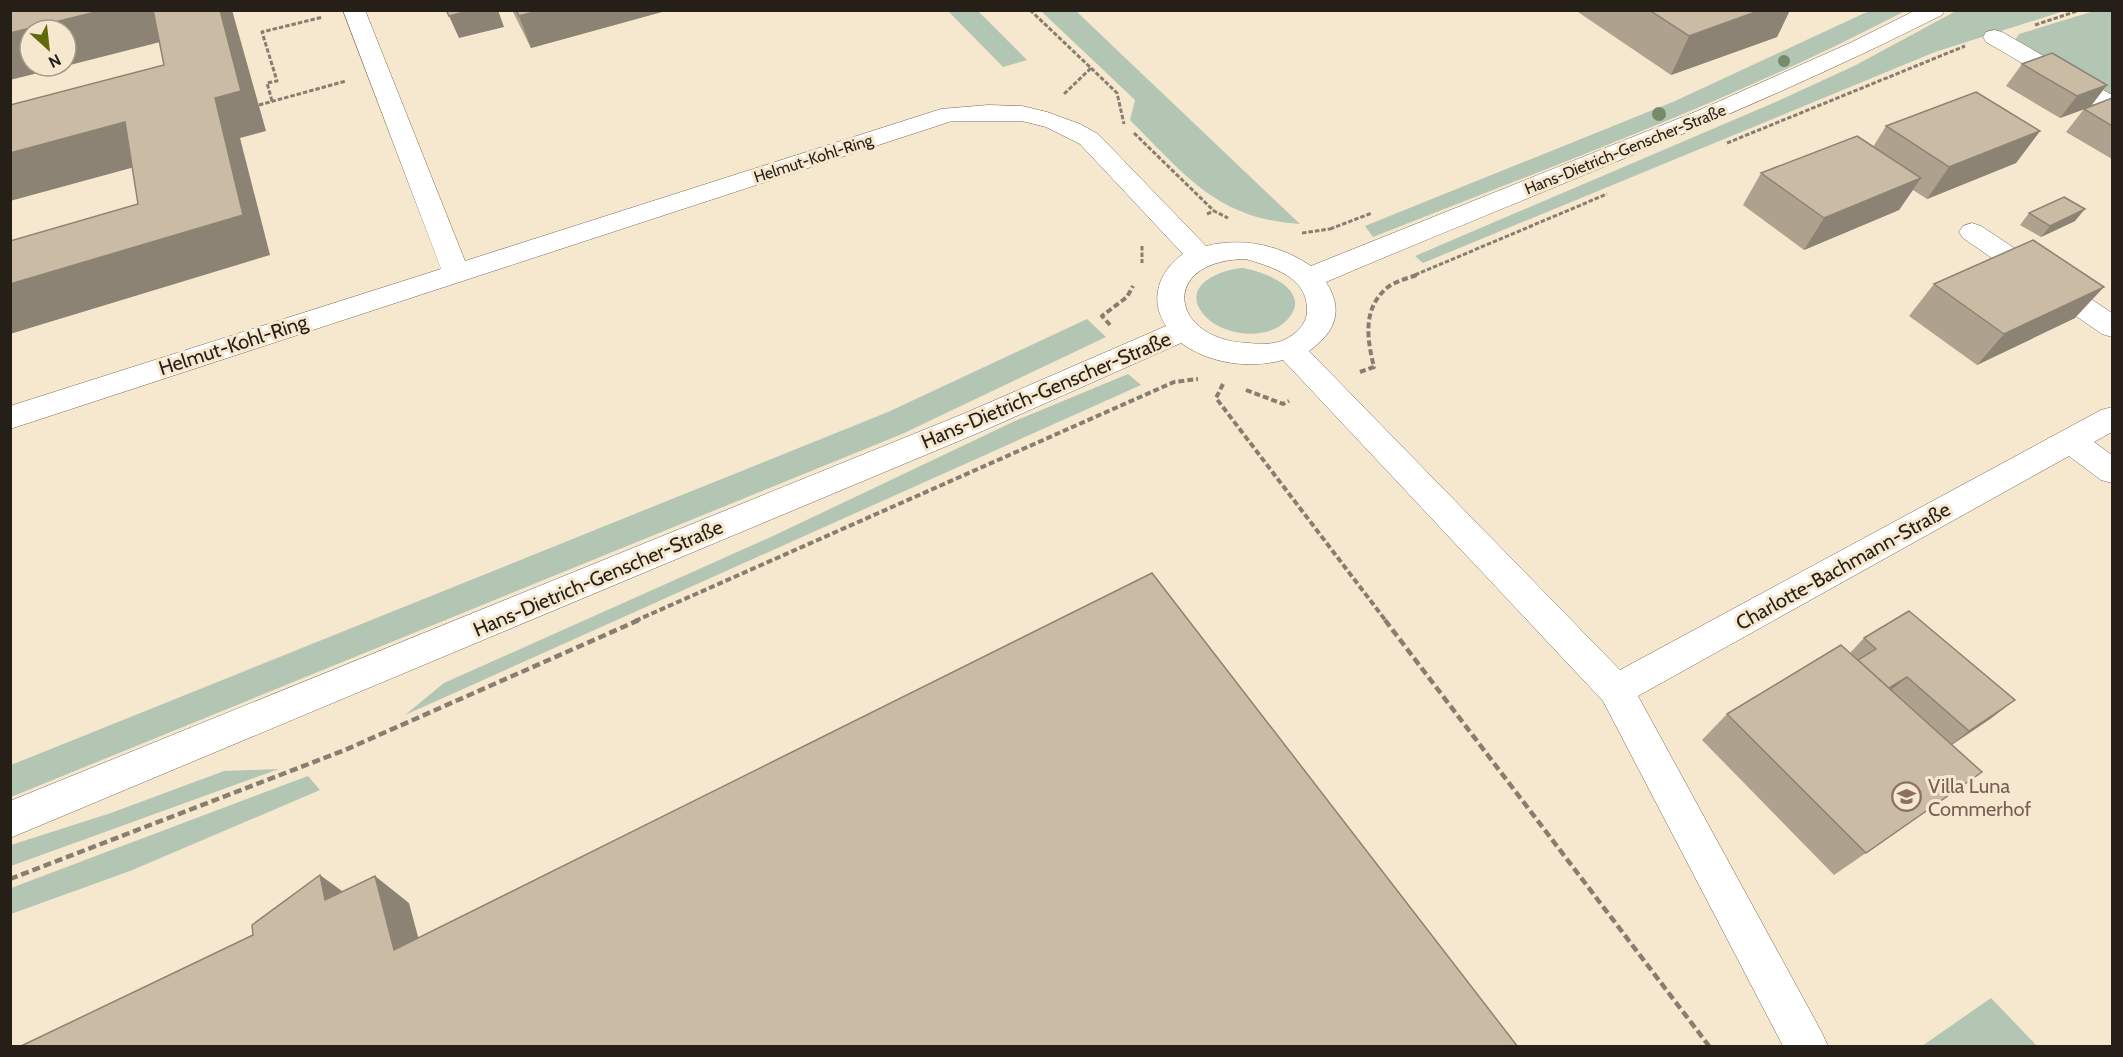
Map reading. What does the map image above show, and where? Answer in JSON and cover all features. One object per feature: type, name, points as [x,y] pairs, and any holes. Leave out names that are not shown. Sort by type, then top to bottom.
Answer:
[{"type":"street","points":[[354,10],[456,273]]},
{"type":"street","name":"Hans-Dietrich-Genscher-Straße","points":[[1311,277],[1762,94],[1855,51],[1934,10]]},
{"type":"street","points":[[1994,38],[2112,105]]},
{"type":"street","name":"Helmut-Kohl-Ring","points":[[10,418],[950,114],[1010,111],[1040,116],[1068,125],[1089,139],[1201,256]]},
{"type":"street","points":[[1972,232],[2112,327]]},
{"type":"street","name":"Hans-Dietrich-Genscher-Straße","points":[[1247,250],[1264,253],[1293,264],[1311,277],[1321,292],[1324,308],[1320,325],[1308,338],[1290,349],[1268,355],[1245,356],[1221,351],[1200,342],[1184,330],[1172,314],[1168,297],[1172,281],[1184,267],[1201,256],[1223,251],[1247,250]]},
{"type":"street","name":"Hans-Dietrich-Genscher-Straße","points":[[10,820],[974,422],[1184,330]]},
{"type":"street","points":[[1290,349],[1616,690],[1806,1047]]},
{"type":"street","name":"Charlotte-Bachmann-Straße","points":[[1616,690],[2112,418]]},
{"type":"street","points":[[2070,441],[2112,471]]},
{"type":"path","points":[[1030,10],[1117,93],[1122,122],[1214,212]]},
{"type":"path","points":[[272,101],[267,83],[277,81],[262,32],[326,16]]},
{"type":"path","points":[[1716,148],[1891,75],[1994,38]]},
{"type":"path","points":[[1040,116],[1091,68]]},
{"type":"path","points":[[258,105],[379,73]]},
{"type":"path","points":[[1235,386],[1282,404],[1374,367],[1368,336],[1368,316],[1374,300],[1389,286],[1618,189]]},
{"type":"path","points":[[10,879],[345,750],[1174,382],[1201,379]]},
{"type":"path","points":[[1213,381],[1224,382],[1216,398],[1709,1047]]},
{"type":"green space","points":[[948,11],[978,11],[1027,60],[1003,67]]},
{"type":"green space","points":[[1041,11],[1076,11],[1300,224],[1271,220],[1246,213],[1204,191],[1168,159],[1130,120],[1135,100]]},
{"type":"green space","points":[[1869,11],[1905,11],[1775,74],[1575,158],[1373,237],[1365,226],[1675,101]]},
{"type":"green space","points":[[1956,11],[2064,11],[1935,52],[1423,263],[1415,256],[1778,101],[1856,65]]},
{"type":"green space","points":[[2094,11],[2112,11],[2112,100],[2015,40],[2019,34]]},
{"type":"green space","points":[[1242,268],[1274,278],[1291,292],[1295,300],[1294,310],[1278,327],[1256,333],[1233,332],[1213,323],[1198,306],[1196,297],[1205,282],[1222,272]]},
{"type":"green space","points":[[1087,319],[1106,337],[902,434],[11,797],[11,765],[888,412]]},
{"type":"green space","points":[[1128,374],[1141,385],[405,715],[444,683],[773,536],[1015,421]]},
{"type":"green space","points":[[279,769],[11,866],[11,845],[111,813],[224,771]]},
{"type":"green space","points":[[308,776],[320,790],[130,871],[11,914],[11,888]]},
{"type":"green space","points":[[1991,998],[2037,1046],[1922,1046]]},
{"type":"building","points":[[10,10],[104,10],[71,18],[18,18],[18,31],[10,33]]},
{"type":"building","points":[[153,10],[220,10],[241,91],[215,98],[243,215],[10,284],[10,241],[138,204],[125,122],[10,153],[10,105],[164,65]]},
{"type":"building","points":[[446,10],[472,10],[449,16]]},
{"type":"building","points":[[516,10],[541,10],[519,16]]},
{"type":"building","points":[[1649,10],[1761,10],[1689,36]]},
{"type":"building","points":[[2052,53],[2107,85],[2077,96],[2022,64]]},
{"type":"building","points":[[1976,92],[2040,131],[1949,167],[1886,126]]},
{"type":"building","points":[[2112,98],[2112,126],[2084,109]]},
{"type":"building","points":[[1857,136],[1921,178],[1824,218],[1761,173]]},
{"type":"building","points":[[2064,197],[2085,209],[2050,226],[2029,213]]},
{"type":"building","points":[[2033,240],[2104,287],[2004,334],[1934,284]]},
{"type":"building","points":[[1152,573],[1518,1047],[19,1047],[253,935],[252,925],[320,875],[325,900],[375,876],[394,950]]},
{"type":"building","points":[[1909,611],[2015,700],[1969,731],[1907,677],[1889,688],[1858,660],[1876,649],[1864,638]]},
{"type":"building","points":[[1841,645],[1982,772],[1866,853],[1727,714]]},
{"type":"place","name":"Villa Luna Commerhof","points":[[1907,797]]}]
